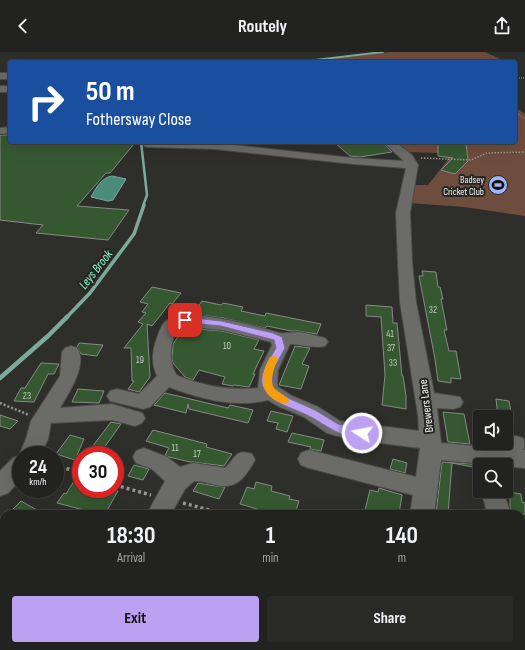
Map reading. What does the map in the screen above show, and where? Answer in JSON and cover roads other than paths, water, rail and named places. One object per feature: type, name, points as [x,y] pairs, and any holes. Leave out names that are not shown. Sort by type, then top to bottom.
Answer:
[{"type":"street","points":[[148,144],[215,146],[290,153],[353,162],[410,161]]},
{"type":"street","points":[[390,144],[410,161]]},
{"type":"street","name":"Brewers Lane","points":[[410,161],[403,213],[408,299],[426,400],[430,446],[422,510]]},
{"type":"street","points":[[271,392],[258,396],[241,397],[221,395],[180,385],[167,378],[161,355],[170,326],[179,321],[185,320],[221,324],[273,336],[279,339],[298,338],[319,342]]},
{"type":"street","points":[[279,339],[281,348],[269,370],[268,386],[271,392],[285,401],[311,412],[334,427],[348,432],[493,457],[521,451]]},
{"type":"street","points":[[34,446],[43,419],[69,376],[71,352]]},
{"type":"street","points":[[116,396],[143,402],[167,378]]},
{"type":"street","points":[[426,400],[453,402]]},
{"type":"street","points":[[43,419],[112,412],[135,418]]},
{"type":"street","points":[[144,457],[159,461],[167,466],[178,482]]},
{"type":"street","points":[[309,459],[425,489]]},
{"type":"street","points":[[162,510],[178,482],[186,474],[194,472],[205,473],[224,478],[234,474],[240,469],[244,460]]},
{"type":"street","points":[[0,486],[12,473]]},
{"type":"street","points":[[496,498],[498,510]]},
{"type":"waterway","name":"Leys Brook","points":[[315,60],[383,52]]},
{"type":"waterway","name":"Leys Brook","points":[[141,144],[147,195],[143,206]]},
{"type":"waterway","name":"Leys Brook","points":[[66,318],[90,293],[134,234],[144,205]]},
{"type":"waterway","name":"Leys Brook","points":[[0,378],[48,336],[66,318]]},
{"type":"place","name":"Badsey Cricket Club","points":[[498,185]]}]
